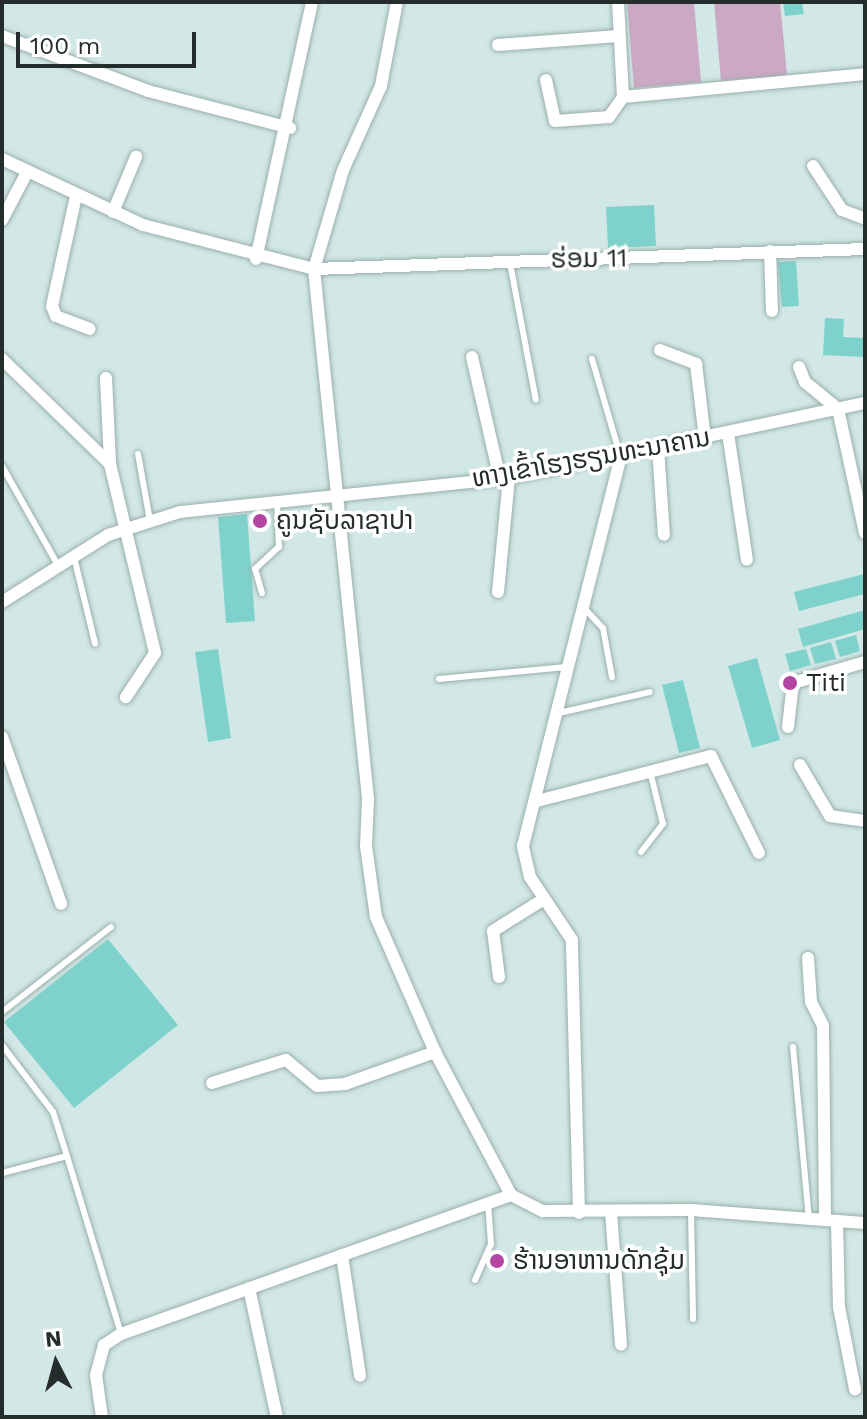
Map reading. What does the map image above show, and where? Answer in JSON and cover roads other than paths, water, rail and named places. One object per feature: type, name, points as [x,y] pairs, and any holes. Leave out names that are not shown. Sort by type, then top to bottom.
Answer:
[{"type":"street","points":[[256,259],[290,128],[312,2]]},
{"type":"street","points":[[397,2],[381,86],[343,170],[314,269],[339,493],[376,917],[435,1052],[511,1195],[543,1211],[691,1210],[865,1223]]},
{"type":"street","points":[[546,80],[555,121],[609,117],[623,97],[618,2]]},
{"type":"street","points":[[2,36],[148,91],[290,128]]},
{"type":"street","points":[[498,45],[619,36]]},
{"type":"street","points":[[623,97],[865,74]]},
{"type":"street","points":[[113,212],[136,157]]},
{"type":"street","name":"ຮ່ອມ 11","points":[[2,159],[26,174],[113,212],[256,259],[314,269],[865,249]]},
{"type":"street","points":[[813,166],[842,210],[865,219]]},
{"type":"street","points":[[2,220],[26,174]]},
{"type":"street","points":[[76,196],[52,306],[56,316],[90,329]]},
{"type":"street","points":[[770,251],[772,311]]},
{"type":"street","points":[[660,350],[696,364],[705,438]]},
{"type":"street","points":[[472,357],[504,478],[498,592]]},
{"type":"street","points":[[2,359],[110,464]]},
{"type":"street","points":[[799,367],[805,382],[838,409],[865,533]]},
{"type":"street","points":[[106,378],[110,464],[121,531],[155,653],[126,697]]},
{"type":"street","name":"ທາງເຂົ້າໂຮງຮຽນທະນາຄານ","points":[[2,602],[56,562],[121,531],[150,522],[277,500],[504,478],[865,403]]},
{"type":"street","points":[[728,433],[747,560]]},
{"type":"street","points":[[658,448],[664,535]]},
{"type":"street","points":[[579,1213],[572,940],[544,899],[523,846],[537,801],[621,456]]},
{"type":"street","points":[[788,727],[793,683],[865,662]]},
{"type":"street","points":[[2,737],[61,904]]},
{"type":"street","points":[[537,801],[650,771],[717,758],[759,853]]},
{"type":"street","points":[[800,765],[830,816],[865,821]]},
{"type":"street","points":[[499,977],[493,931],[544,899]]},
{"type":"street","points":[[808,958],[811,1002],[823,1026],[831,1220],[839,1307],[855,1389]]},
{"type":"street","points":[[212,1083],[286,1060],[317,1086],[345,1084],[435,1052]]},
{"type":"street","points":[[102,1417],[96,1375],[104,1345],[121,1334],[511,1195]]},
{"type":"street","points":[[611,1212],[621,1345]]},
{"type":"street","points":[[342,1255],[360,1376]]},
{"type":"street","points":[[249,1288],[277,1417]]},
{"type":"lane","points":[[509,260],[536,400]]},
{"type":"lane","points":[[592,359],[621,456]]},
{"type":"lane","points":[[138,454],[150,522]]},
{"type":"lane","points":[[2,466],[56,562]]},
{"type":"lane","points":[[262,593],[255,569],[279,547],[277,500]]},
{"type":"lane","points":[[73,553],[95,643]]},
{"type":"lane","points":[[585,609],[603,628],[612,677]]},
{"type":"lane","points":[[439,679],[570,667]]},
{"type":"lane","points":[[559,713],[650,692]]},
{"type":"lane","points":[[641,852],[663,824],[650,771]]},
{"type":"lane","points":[[2,1012],[111,927]]},
{"type":"lane","points":[[2,1045],[53,1112],[121,1334]]},
{"type":"lane","points":[[793,1047],[809,1218]]},
{"type":"lane","points":[[2,1173],[67,1156]]},
{"type":"lane","points":[[475,1280],[491,1244],[488,1203]]},
{"type":"lane","points":[[691,1210],[693,1319]]},
{"type":"place","name":"ຄູນຊັບລາຊາປາ","points":[[260,521]]},
{"type":"place","name":"Titi","points":[[790,683]]},
{"type":"place","name":"ຮ້ານອາຫານດັກຊຸ້ມ","points":[[497,1261]]}]
